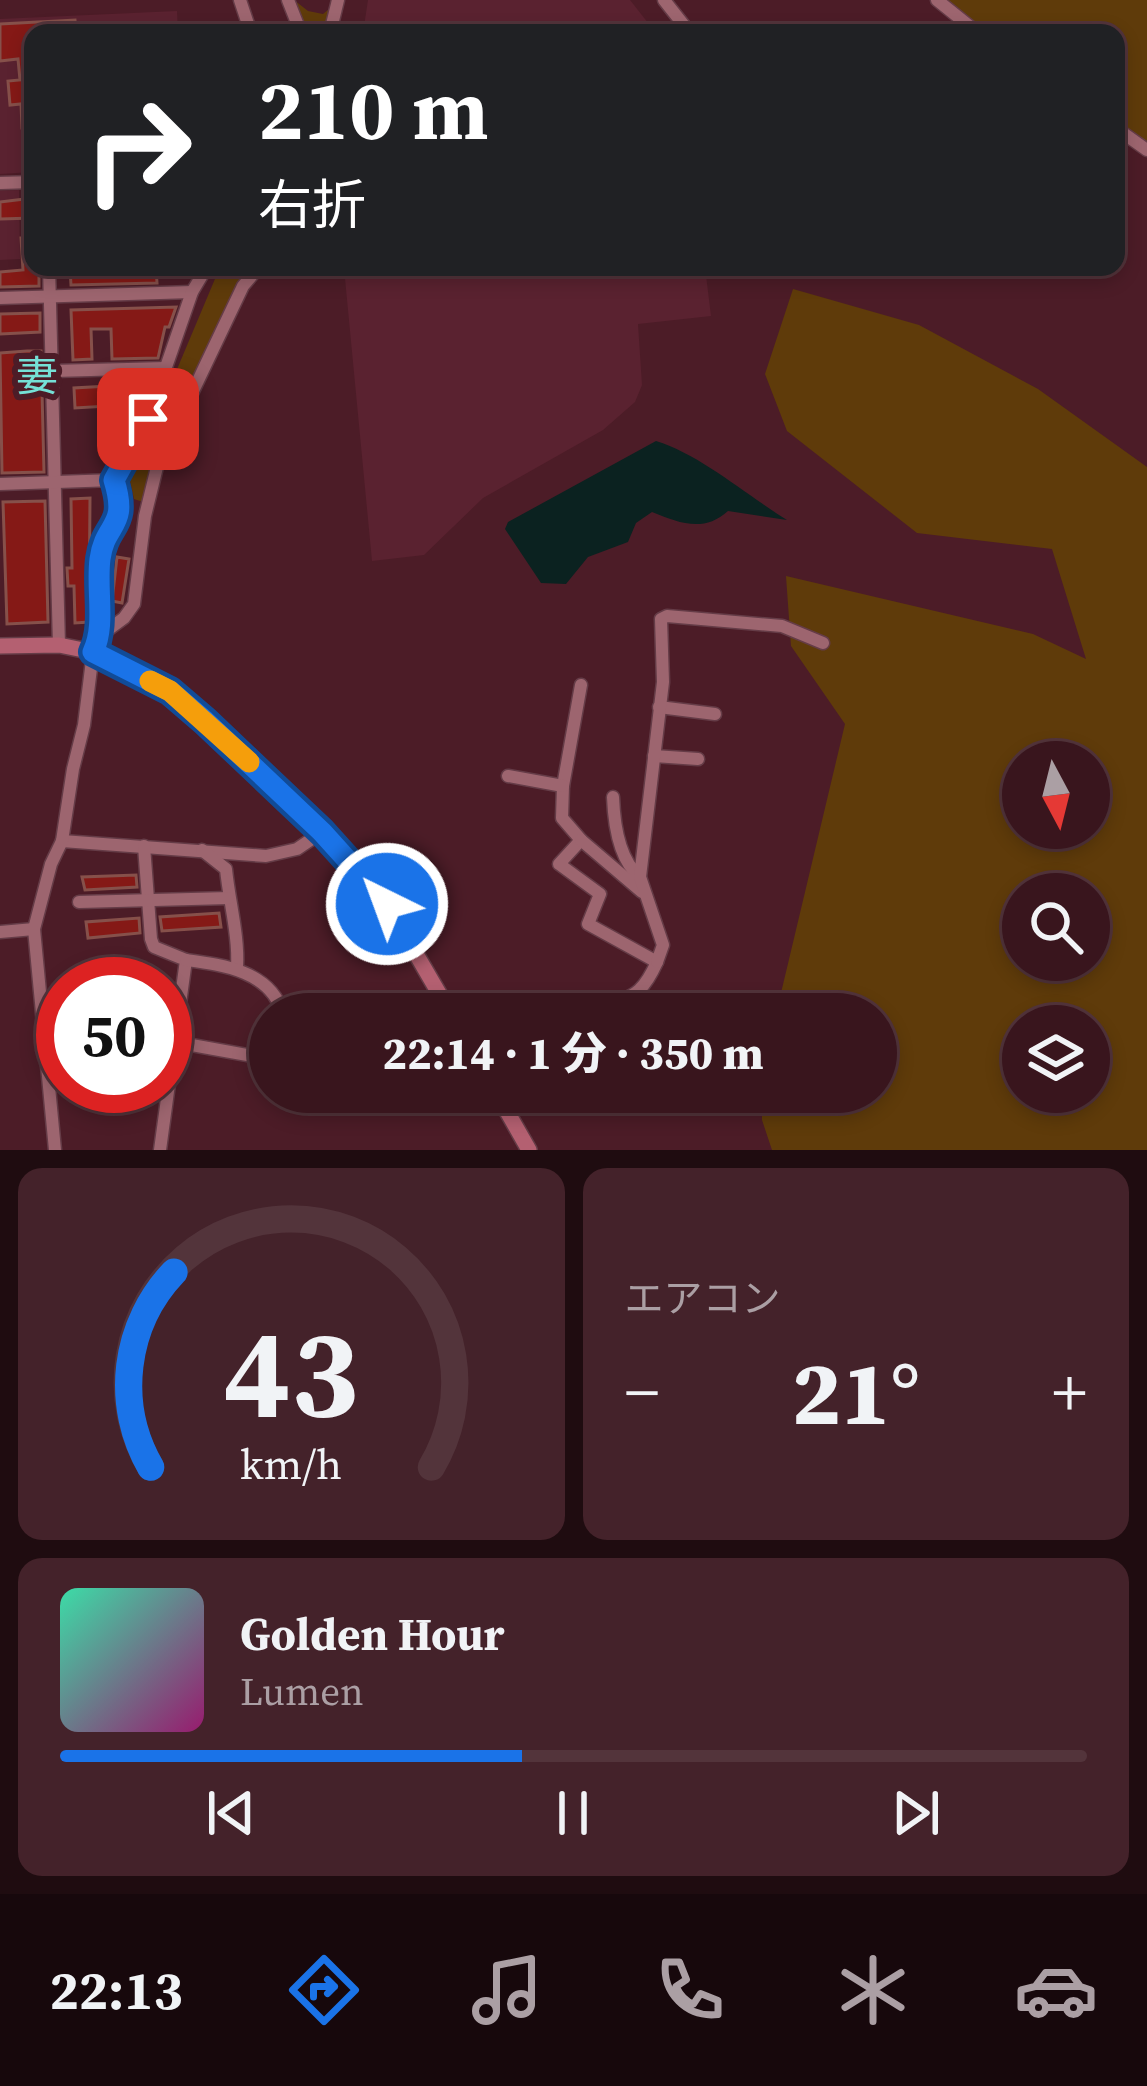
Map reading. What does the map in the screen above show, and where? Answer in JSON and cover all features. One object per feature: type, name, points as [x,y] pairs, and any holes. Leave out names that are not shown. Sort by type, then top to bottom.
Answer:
[{"type":"main road","points":[[0,646],[59,645],[93,652],[170,691],[322,832],[387,904],[439,993]]},
{"type":"main road","points":[[508,1113],[529,1150]]},
{"type":"street","points":[[664,0],[683,24]]},
{"type":"street","points":[[937,0],[967,24]]},
{"type":"street","points":[[49,276],[59,645]]},
{"type":"street","points":[[101,635],[97,598],[101,552],[122,505],[114,480],[148,419],[202,276]]},
{"type":"street","points":[[55,1150],[34,929],[62,841],[93,652],[101,635],[134,604],[145,516],[157,467],[251,276]]},
{"type":"street","points":[[0,298],[192,292]]},
{"type":"street","points":[[53,371],[165,368]]},
{"type":"street","points":[[0,484],[114,480]]},
{"type":"street","points":[[638,993],[646,986],[663,945],[640,877],[663,682],[661,620],[668,616],[782,626],[823,643]]},
{"type":"street","points":[[581,685],[562,818],[643,892]]},
{"type":"street","points":[[659,707],[715,714]]},
{"type":"street","points":[[654,756],[698,759]]},
{"type":"street","points":[[508,776],[563,786]]},
{"type":"street","points":[[613,797],[614,825],[633,872],[640,877]]},
{"type":"street","points":[[62,841],[266,856],[297,849],[322,832]]},
{"type":"street","points":[[581,840],[559,864],[600,894],[588,924],[657,962]]},
{"type":"street","points":[[144,846],[154,947],[179,957]]},
{"type":"street","points":[[202,850],[226,869],[237,967]]},
{"type":"street","points":[[79,902],[229,898]]},
{"type":"street","points":[[0,932],[34,929]]},
{"type":"street","points":[[192,961],[237,967],[272,993]]},
{"type":"street","points":[[192,1045],[249,1055]]},
{"type":"street","points":[[160,1150],[165,1113]]},
{"type":"shaded area","points":[[294,0],[308,11],[323,14],[340,0],[338,24],[301,24]]},
{"type":"shaded area","points":[[368,0],[630,0],[649,24],[364,24]]},
{"type":"shaded area","points":[[937,0],[1147,0],[1147,150],[1125,134],[1125,24],[967,24]]},
{"type":"shaded area","points":[[177,11],[178,24],[24,24],[24,173],[0,174],[0,19]]},
{"type":"shaded area","points":[[19,190],[20,259],[0,260],[0,191]]},
{"type":"shaded area","points":[[216,276],[242,276],[168,428],[143,502],[134,499],[130,481]]},
{"type":"shaded area","points":[[345,276],[706,276],[711,316],[638,324],[642,385],[635,402],[603,430],[483,498],[424,555],[372,561]]},
{"type":"shaded area","points":[[793,289],[919,325],[1038,389],[1147,467],[1147,1150],[772,1150],[762,1113],[897,1113],[897,993],[781,993],[845,724],[791,646],[786,576],[1033,634],[1086,659],[1052,549],[917,533],[787,431],[765,374]]},
{"type":"water","points":[[656,441],[706,465],[787,520],[728,511],[710,522],[691,524],[652,512],[636,523],[628,542],[588,557],[566,584],[541,583],[505,529],[508,522]]},
{"type":"building","points":[[75,20],[75,24],[24,24],[24,128],[21,104],[10,105],[8,81],[20,80],[18,59],[0,61],[0,24]]},
{"type":"building","points":[[24,199],[24,218],[0,219],[0,202]]},
{"type":"building","points":[[21,238],[24,276],[39,276],[39,286],[0,287],[0,272],[23,270]]},
{"type":"building","points":[[70,276],[157,276],[157,283],[71,285]]},
{"type":"building","points":[[176,307],[165,327],[158,358],[112,359],[111,329],[91,329],[92,359],[73,360],[71,310]]},
{"type":"building","points":[[40,313],[40,332],[0,334],[0,314]]},
{"type":"building","points":[[41,351],[44,472],[2,473],[0,353]]},
{"type":"building","points":[[146,385],[142,404],[75,408],[74,388]]},
{"type":"building","points":[[90,498],[89,622],[75,623],[74,586],[68,586],[67,568],[72,568],[71,499]]},
{"type":"building","points":[[45,501],[48,622],[7,624],[3,502]]},
{"type":"building","points":[[117,557],[129,559],[122,603],[112,601]]},
{"type":"building","points":[[136,875],[137,887],[85,890],[82,877]]},
{"type":"building","points":[[219,913],[221,927],[162,931],[160,917]]},
{"type":"building","points":[[139,918],[140,933],[88,938],[86,922]]},
{"type":"slow traffic","points":[[150,681],[170,691],[249,762]]},
{"type":"district","name":"妻","points":[[37,376]]},
{"type":"route","points":[[148,419],[114,480],[122,505],[101,552],[97,598],[101,635],[93,652],[170,691],[205,721],[322,832],[387,904]]}]
